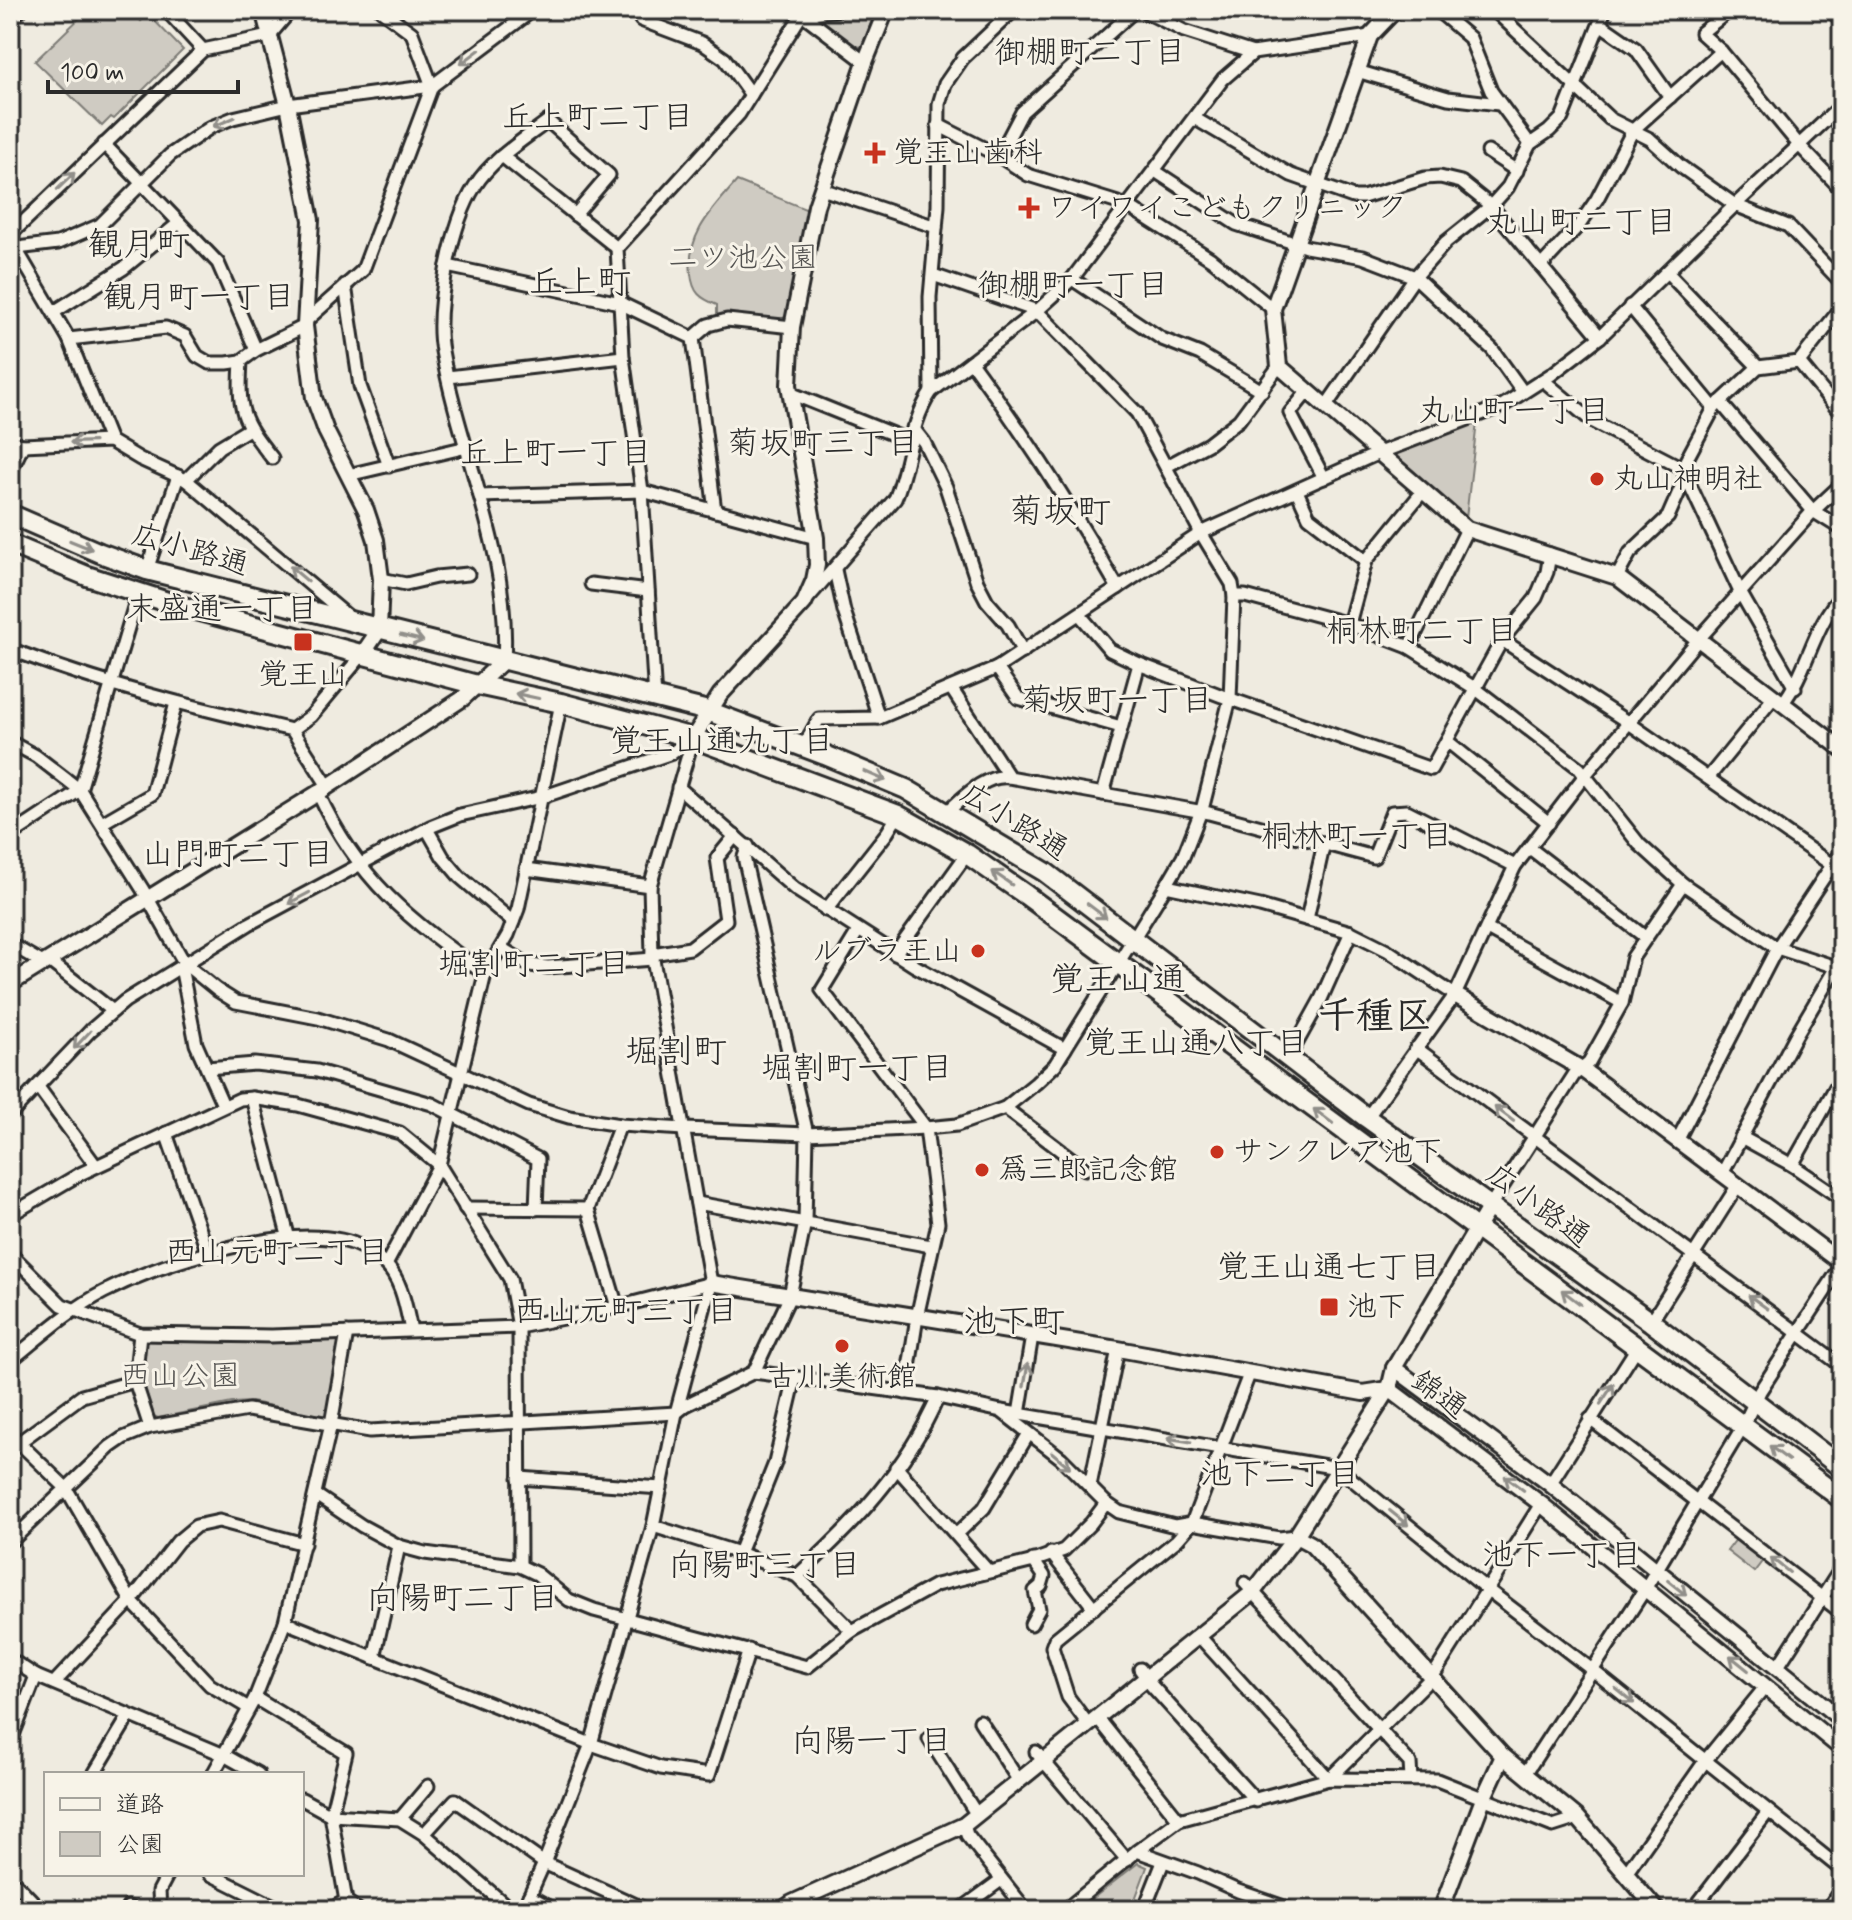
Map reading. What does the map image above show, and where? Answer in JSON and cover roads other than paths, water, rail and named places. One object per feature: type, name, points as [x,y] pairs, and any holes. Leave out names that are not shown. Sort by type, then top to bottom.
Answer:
[{"type":"main road","name":"広小路通","points":[[10,514],[147,570],[708,711],[906,789],[1045,872],[1367,1118],[1651,1322],[1842,1468]]},
{"type":"main road","name":"広小路通","points":[[10,544],[138,594],[477,685],[561,703],[693,738],[898,815],[967,854],[1119,963],[1842,1499]]},
{"type":"street","points":[[10,20],[21,10]]},
{"type":"street","points":[[166,10],[203,50]]},
{"type":"street","points":[[10,649],[110,685],[292,730],[311,716],[379,630],[381,579],[376,540],[366,510],[326,431],[314,398],[306,323],[311,220],[288,105],[263,10]]},
{"type":"street","points":[[12,241],[104,144],[203,50],[269,36],[291,10]]},
{"type":"street","points":[[69,339],[166,328],[185,336],[197,356],[209,363],[241,361],[306,323],[363,270],[432,86],[412,33],[381,10]]},
{"type":"street","points":[[636,10],[641,20],[702,43],[725,59],[751,95]]},
{"type":"street","points":[[799,12],[838,10]]},
{"type":"street","points":[[804,603],[817,565],[816,538],[790,393],[792,327],[816,206],[886,10]]},
{"type":"street","points":[[931,392],[930,297],[936,227],[939,104],[945,84],[963,58],[1014,10]]},
{"type":"street","points":[[999,156],[1022,112],[1135,10]]},
{"type":"street","points":[[1142,10],[1184,31],[1253,53],[1370,36]]},
{"type":"street","points":[[1167,466],[1208,444],[1239,420],[1279,366],[1273,309],[1370,36],[1395,10]]},
{"type":"street","points":[[1437,10],[1470,38],[1491,91],[1530,144]]},
{"type":"street","points":[[1730,10],[1701,33],[1721,51],[1799,145],[1842,190]]},
{"type":"street","points":[[1833,10],[1842,19]]},
{"type":"street","points":[[12,241],[58,243],[90,231],[116,211],[170,155],[211,127],[233,118],[288,105],[432,86],[526,12]]},
{"type":"street","points":[[655,699],[642,491],[623,357],[617,248],[739,114],[799,12]]},
{"type":"street","points":[[799,12],[865,62]]},
{"type":"street","points":[[1500,12],[1610,119],[1650,139],[1680,166],[1735,205],[1788,226],[1842,283]]},
{"type":"street","points":[[1326,406],[1415,277],[1446,242],[1491,206],[1508,187],[1530,144],[1562,118],[1601,15],[1636,49],[1670,97]]},
{"type":"street","points":[[1541,266],[1580,224],[1597,199],[1633,130],[1721,51]]},
{"type":"street","points":[[523,1910],[591,1744],[653,1526],[676,1413],[711,1283],[653,957],[650,886],[693,738],[708,711],[895,499],[903,480],[919,410],[931,392],[1037,311],[1072,279],[1223,79],[1253,53]]},
{"type":"street","points":[[1357,71],[1448,98],[1499,104]]},
{"type":"street","points":[[803,747],[819,719],[879,718],[997,668],[1201,533],[1379,453],[1502,406],[1600,337],[1842,105]]},
{"type":"street","points":[[1831,116],[1842,123]]},
{"type":"street","points":[[1194,118],[1291,175],[1363,197],[1425,178],[1440,177],[1461,182],[1491,206],[1600,337]]},
{"type":"street","points":[[10,984],[323,790],[462,699],[504,660],[497,564],[441,348],[447,266],[458,226],[474,187],[502,156],[548,121],[609,175],[575,215]]},
{"type":"street","points":[[938,125],[999,156],[1028,175],[1128,206],[1211,259],[1273,309]]},
{"type":"street","points":[[104,144],[218,263],[256,350]]},
{"type":"street","points":[[1488,152],[1517,171]]},
{"type":"street","points":[[502,156],[617,248]]},
{"type":"street","points":[[1155,171],[1236,224],[1295,244],[1363,257],[1415,277],[1492,349],[1523,392]]},
{"type":"street","points":[[822,189],[936,227]]},
{"type":"street","points":[[54,312],[124,268],[179,223]]},
{"type":"street","points":[[12,241],[69,339],[110,441]]},
{"type":"street","points":[[447,266],[620,303],[693,338]]},
{"type":"street","points":[[1667,272],[1758,367]]},
{"type":"street","points":[[10,742],[36,756],[80,790],[148,898],[185,964],[236,1002],[318,1018],[389,1040],[529,1105],[569,1117],[620,1125],[807,1134],[957,1125],[1005,1108],[1055,1065],[1183,857],[1199,813],[1230,699],[1234,596],[1232,584],[1137,413],[1037,311],[933,275]]},
{"type":"street","points":[[1072,279],[1162,339],[1200,354],[1262,391]]},
{"type":"street","points":[[345,285],[360,386],[389,466]]},
{"type":"street","points":[[1630,306],[1813,511],[1842,529]]},
{"type":"street","points":[[1617,577],[1630,553],[1668,517],[1684,472],[1717,405],[1758,367],[1799,362],[1842,307]]},
{"type":"street","points":[[693,338],[708,325],[727,320],[792,327]]},
{"type":"street","points":[[693,338],[715,511]]},
{"type":"street","points":[[448,377],[623,357]]},
{"type":"street","points":[[241,361],[240,407],[249,429],[272,458]]},
{"type":"street","points":[[971,362],[1028,439],[1078,517],[1118,588]]},
{"type":"street","points":[[1799,362],[1842,415]]},
{"type":"street","points":[[1279,366],[1467,529],[1617,577],[1842,749]]},
{"type":"street","points":[[1543,380],[1593,422],[1684,472],[1740,592],[1795,688]]},
{"type":"street","points":[[1308,391],[1290,413],[1324,478]]},
{"type":"street","points":[[790,393],[912,442]]},
{"type":"street","points":[[913,428],[924,442],[946,487],[977,582],[1023,652]]},
{"type":"street","points":[[147,570],[182,478],[219,447],[249,429]]},
{"type":"street","points":[[10,442],[23,445],[110,441],[182,478],[358,625]]},
{"type":"street","points":[[10,472],[23,445]]},
{"type":"street","points":[[348,475],[467,447]]},
{"type":"street","points":[[1367,1118],[1455,995],[1515,866],[1586,774],[1697,641],[1813,511],[1842,484]]},
{"type":"street","points":[[480,496],[642,491],[816,538]]},
{"type":"street","points":[[1297,491],[1309,517],[1366,561]]},
{"type":"street","points":[[1349,624],[1366,561],[1423,491]]},
{"type":"street","points":[[1409,647],[1467,529]]},
{"type":"street","points":[[1080,615],[1110,650],[1139,664],[1431,769],[1502,640],[1536,598],[1547,572],[1550,554]]},
{"type":"street","points":[[835,570],[844,611],[879,718]]},
{"type":"street","points":[[381,579],[406,584],[468,574]]},
{"type":"street","points":[[591,584],[648,591]]},
{"type":"street","points":[[10,836],[80,790],[138,594]]},
{"type":"street","points":[[1708,778],[1778,700],[1795,688],[1829,608],[1842,595]]},
{"type":"street","points":[[1234,596],[1245,596],[1349,624],[1409,647],[1476,689],[1586,774],[1639,844],[1683,884],[1777,948],[1840,964],[1722,1174]]},
{"type":"street","points":[[1502,640],[1629,723],[1837,868]]},
{"type":"street","points":[[1103,794],[1139,664]]},
{"type":"street","points":[[997,668],[1018,698],[1121,727]]},
{"type":"street","points":[[951,688],[1009,777]]},
{"type":"street","points":[[102,823],[152,794],[176,703]]},
{"type":"street","points":[[386,1265],[439,1165],[485,974],[513,922],[561,703]]},
{"type":"street","points":[[292,730],[359,867],[390,901],[485,974]]},
{"type":"street","points":[[10,1115],[113,1011],[249,924],[391,847],[460,815],[542,797],[672,753],[693,738]]},
{"type":"street","points":[[1447,741],[1549,823]]},
{"type":"street","points":[[947,812],[968,793],[997,775],[1199,813],[1374,857],[1392,812],[1407,811],[1515,866]]},
{"type":"street","points":[[678,787],[795,889],[826,910],[895,954],[1065,1049]]},
{"type":"street","points":[[826,910],[898,815]]},
{"type":"street","points":[[427,829],[443,857],[460,877],[513,922]]},
{"type":"street","points":[[501,948],[529,965],[548,967],[653,957],[690,948],[726,920],[717,858],[735,836]]},
{"type":"street","points":[[1307,919],[1324,843]]},
{"type":"street","points":[[748,846],[744,857],[807,1134],[805,1222],[790,1296],[754,1372]]},
{"type":"street","points":[[1531,849],[1645,937]]},
{"type":"street","points":[[1677,1141],[1777,948],[1837,868],[1842,850]]},
{"type":"street","points":[[895,954],[967,854]]},
{"type":"street","points":[[526,869],[650,886]]},
{"type":"street","points":[[782,1910],[964,1825],[1019,1781],[1040,1756],[1093,1721],[1143,1673],[1199,1636],[1249,1588],[1296,1536],[1389,1389],[1394,1368],[1477,1227],[1580,1068],[1589,1062],[1622,1003],[1633,957],[1683,884]]},
{"type":"street","points":[[1166,886],[1307,919],[1351,932],[1387,950],[1455,995],[1580,1068],[1842,1264],[1764,1383],[1743,1426],[1645,1589],[1525,1774]]},
{"type":"street","points":[[1487,929],[1622,1003]]},
{"type":"street","points":[[858,931],[822,990],[926,1128],[938,1223],[917,1317],[905,1393]]},
{"type":"street","points":[[1289,1057],[1321,999],[1351,932]]},
{"type":"street","points":[[10,944],[46,962],[113,1011]]},
{"type":"street","points":[[185,964],[182,972],[196,1044],[223,1105]]},
{"type":"street","points":[[1416,1048],[1842,1366]]},
{"type":"street","points":[[207,1068],[255,1064],[317,1071],[432,1104],[538,1159],[536,1209]]},
{"type":"street","points":[[1792,1165],[1842,1076]]},
{"type":"street","points":[[38,1087],[96,1166]]},
{"type":"street","points":[[252,1098],[289,1239]]},
{"type":"street","points":[[10,1215],[96,1166],[223,1105],[252,1098],[298,1105],[400,1133],[439,1165],[510,1279],[519,1327],[520,1566]]},
{"type":"street","points":[[1005,1108],[1085,1169]]},
{"type":"street","points":[[617,1307],[588,1209],[620,1125]]},
{"type":"street","points":[[166,1133],[208,1253]]},
{"type":"street","points":[[1741,1137],[1792,1165],[1842,1199]]},
{"type":"street","points":[[1651,1322],[1738,1185]]},
{"type":"street","points":[[697,1203],[931,1246]]},
{"type":"street","points":[[465,1208],[588,1209]]},
{"type":"street","points":[[10,1361],[74,1310],[105,1292],[208,1253],[311,1237],[343,1240],[364,1248],[386,1265],[404,1296],[411,1330]]},
{"type":"street","points":[[10,1253],[62,1305],[140,1334],[271,1336],[519,1327],[711,1283],[1118,1349],[1363,1393],[1375,1412]]},
{"type":"street","points":[[214,1772],[251,1702],[285,1622],[316,1495],[347,1333]]},
{"type":"street","points":[[140,1334],[135,1381],[150,1427]]},
{"type":"street","points":[[1019,1414],[1032,1336]]},
{"type":"street","points":[[1550,1484],[1638,1346]]},
{"type":"street","points":[[1090,1486],[1118,1349]]},
{"type":"street","name":"錦通","points":[[1363,1393],[1394,1368],[1550,1484],[1842,1720]]},
{"type":"street","points":[[10,1542],[110,1447],[150,1427],[248,1410],[370,1431],[676,1413],[686,1405],[754,1372],[938,1397],[1001,1411],[1338,1468],[1842,1870]]},
{"type":"street","points":[[1179,1820],[1093,1721],[1068,1697],[1052,1647],[1055,1639],[1177,1540],[1192,1523],[1250,1372]]},
{"type":"street","points":[[739,1553],[775,1463],[795,1378]]},
{"type":"street","points":[[135,1381],[82,1396],[13,1441],[66,1488],[131,1601],[210,1685],[251,1702],[346,1753],[331,1815],[346,1901],[358,1910]]},
{"type":"street","name":"錦通","points":[[1363,1393],[1389,1389],[1541,1504],[1842,1749]]},
{"type":"street","points":[[797,1576],[850,1528],[921,1435],[938,1397]]},
{"type":"street","points":[[1001,1411],[1061,1458],[1119,1512],[1159,1524],[1175,1526],[1192,1523],[1279,1538],[1296,1536],[1311,1544],[1503,1756],[1578,1818],[1657,1910]]},
{"type":"street","points":[[1590,1419],[1842,1613]]},
{"type":"street","points":[[957,1534],[984,1508],[1028,1435]]},
{"type":"street","points":[[896,1467],[988,1571]]},
{"type":"street","points":[[519,1478],[661,1488]]},
{"type":"street","points":[[316,1495],[399,1546],[425,1553],[520,1566],[537,1574],[569,1600],[594,1610],[807,1667],[852,1631],[936,1585],[1064,1550],[1079,1537],[1106,1503]]},
{"type":"street","points":[[1329,1779],[1433,1676],[1541,1504]]},
{"type":"street","points":[[54,1683],[131,1601],[189,1530],[203,1523],[219,1521],[304,1544]]},
{"type":"street","points":[[653,1526],[739,1553],[797,1576],[852,1631]]},
{"type":"street","points":[[374,1658],[399,1546]]},
{"type":"street","points":[[1051,1553],[1094,1608]]},
{"type":"street","points":[[1031,1624],[1039,1609],[1035,1591],[1041,1586],[1044,1576],[1033,1560]]},
{"type":"street","points":[[1777,1668],[1842,1567]]},
{"type":"street","points":[[1249,1588],[1410,1763],[1411,1779]]},
{"type":"street","points":[[285,1622],[591,1744],[661,1768],[709,1775],[749,1650]]},
{"type":"street","points":[[1199,1636],[1329,1779]]},
{"type":"street","points":[[10,1659],[36,1676],[222,1754],[254,1772]]},
{"type":"street","points":[[1143,1673],[1256,1801]]},
{"type":"street","points":[[10,1743],[36,1676]]},
{"type":"street","points":[[1627,1872],[1705,1761],[1766,1686]]},
{"type":"street","points":[[95,1772],[129,1716]]},
{"type":"street","points":[[980,1721],[1019,1781]]},
{"type":"street","points":[[929,1739],[977,1815]]},
{"type":"street","points":[[1040,1756],[1132,1856],[1163,1862],[1293,1910]]},
{"type":"street","points":[[1441,1910],[1483,1799],[1503,1756]]},
{"type":"street","points":[[1065,1910],[1179,1820],[1329,1779],[1437,1780],[1553,1826],[1578,1818]]},
{"type":"street","points":[[400,1819],[428,1786]]},
{"type":"street","points":[[304,1800],[331,1815],[400,1819],[424,1834],[511,1910]]},
{"type":"street","points":[[424,1834],[455,1800],[544,1863],[647,1910]]},
{"type":"street","points":[[1693,1910],[1768,1812]]},
{"type":"street","points":[[964,1825],[967,1835],[1026,1910]]},
{"type":"street","points":[[1144,1910],[1163,1862]]},
{"type":"street","points":[[160,1910],[159,1891],[167,1876]]},
{"type":"street","points":[[214,1876],[282,1910]]},
{"type":"street","points":[[960,1910],[1001,1880]]},
{"type":"street","points":[[10,1882],[17,1885],[41,1910]]},
{"type":"street","points":[[1829,1910],[1842,1890]]},
{"type":"street","points":[[529,1896],[555,1910]]},
{"type":"street","points":[[328,1910],[346,1901]]},
{"type":"place","name":"覚王山歯科","points":[[875,153]]},
{"type":"place","name":"ワイワイこどもクリニック","points":[[1029,208]]},
{"type":"place","name":"丸山神明社","points":[[1597,479]]},
{"type":"place","name":"覚王山","points":[[303,642]]},
{"type":"place","name":"ルブラ王山","points":[[978,951]]},
{"type":"place","name":"サンクレア池下","points":[[1217,1152]]},
{"type":"place","name":"爲三郎記念館","points":[[982,1170]]},
{"type":"place","name":"池下","points":[[1329,1307]]},
{"type":"place","name":"古川美術館","points":[[842,1346]]},
{"type":"district","name":"御棚町二丁目","points":[[1090,53]]},
{"type":"district","name":"丘上町二丁目","points":[[598,118]]},
{"type":"district","name":"丸山町二丁目","points":[[1581,223]]},
{"type":"district","name":"観月町","points":[[139,245]]},
{"type":"district","name":"丘上町","points":[[580,283]]},
{"type":"district","name":"御棚町一丁目","points":[[1073,286]]},
{"type":"district","name":"観月町一丁目","points":[[199,298]]},
{"type":"district","name":"丸山町一丁目","points":[[1514,412]]},
{"type":"district","name":"菊坂町三丁目","points":[[823,444]]},
{"type":"district","name":"丘上町一丁目","points":[[556,454]]},
{"type":"district","name":"菊坂町","points":[[1060,512]]},
{"type":"district","name":"末盛通一丁目","points":[[222,610]]},
{"type":"district","name":"桐林町二丁目","points":[[1422,632]]},
{"type":"district","name":"菊坂町一丁目","points":[[1117,701]]},
{"type":"district","name":"覚王山通九丁目","points":[[722,742]]},
{"type":"district","name":"桐林町一丁目","points":[[1357,837]]},
{"type":"district","name":"山門町二丁目","points":[[238,855]]},
{"type":"district","name":"堀割町二丁目","points":[[534,965]]},
{"type":"district","name":"覚王山通","points":[[1118,980]]},
{"type":"district","name":"千種区","points":[[1375,1017]]},
{"type":"district","name":"覚王山通八丁目","points":[[1196,1044]]},
{"type":"district","name":"堀割町","points":[[676,1052]]},
{"type":"district","name":"堀割町一丁目","points":[[857,1069]]},
{"type":"district","name":"西山元町二丁目","points":[[277,1253]]},
{"type":"district","name":"覚王山通七丁目","points":[[1329,1268]]},
{"type":"district","name":"西山元町三丁目","points":[[626,1312]]},
{"type":"district","name":"池下町","points":[[1014,1322]]},
{"type":"district","name":"池下二丁目","points":[[1280,1475]]},
{"type":"district","name":"池下一丁目","points":[[1562,1556]]},
{"type":"district","name":"向陽町三丁目","points":[[765,1566]]},
{"type":"district","name":"向陽町二丁目","points":[[463,1599]]},
{"type":"district","name":"向陽一丁目","points":[[872,1742]]},
{"type":"park label","name":"二ツ池公園","points":[[743,258]]},
{"type":"park label","name":"西山公園","points":[[180,1376]]}]
